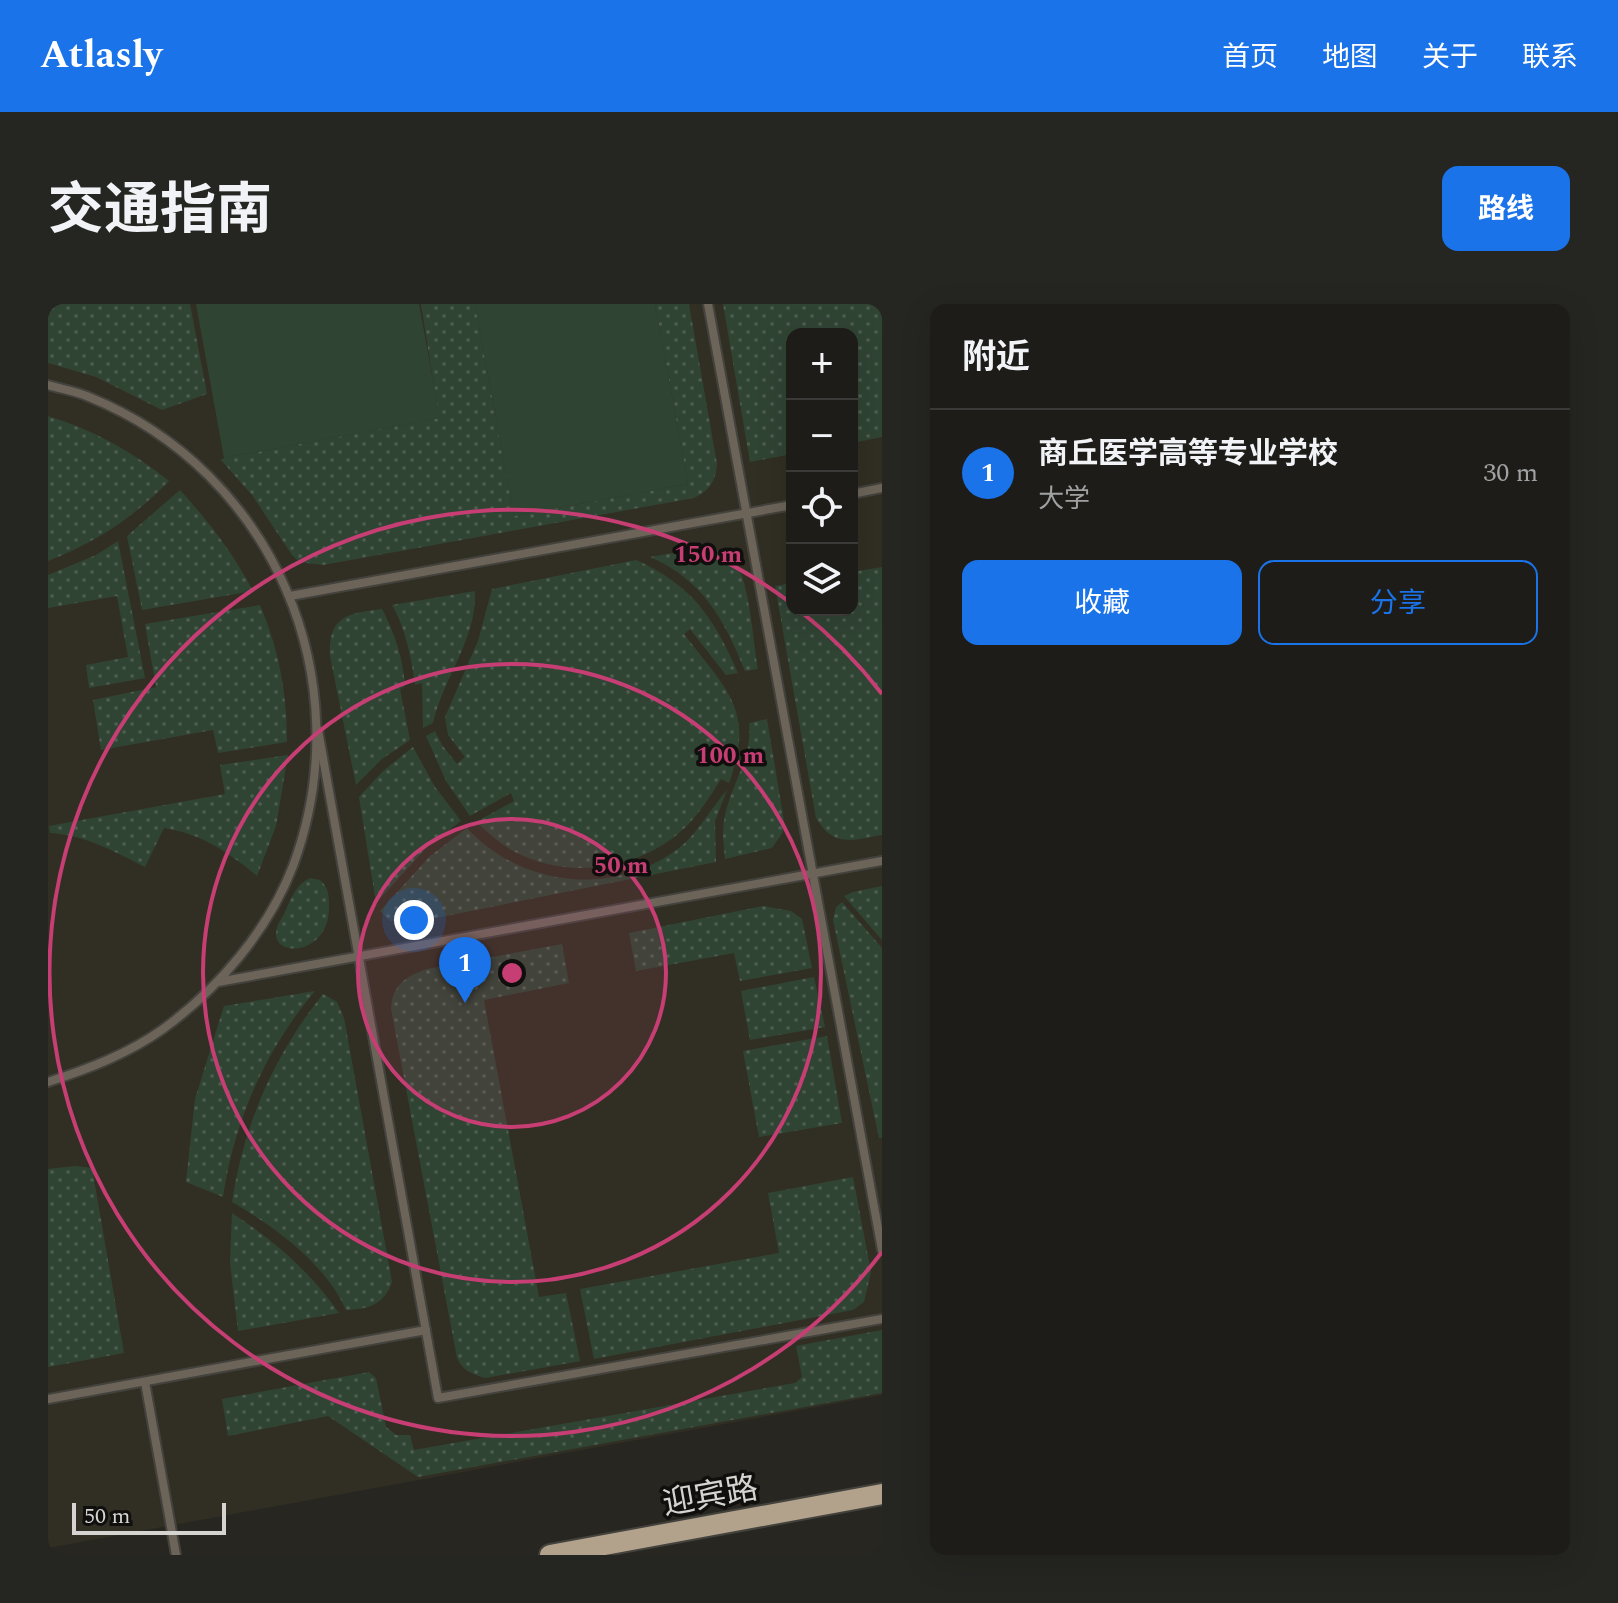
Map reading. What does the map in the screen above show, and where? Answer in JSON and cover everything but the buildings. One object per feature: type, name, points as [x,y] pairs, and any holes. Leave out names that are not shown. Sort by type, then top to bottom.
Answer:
[{"type":"main road","name":"迎宾路","points":[[550,1555],[882,1494]]},
{"type":"lane","points":[[708,304],[882,1250]]},
{"type":"lane","points":[[48,385],[88,396],[152,429],[208,474],[254,528],[290,596],[310,660],[318,730],[438,1398],[882,1319]]},
{"type":"lane","points":[[858,493],[882,488]]},
{"type":"lane","points":[[290,596],[786,506]]},
{"type":"lane","points":[[48,1082],[100,1065],[161,1030],[217,982],[259,930],[292,867],[312,800],[318,730]]},
{"type":"lane","points":[[217,982],[882,861]]},
{"type":"lane","points":[[48,1399],[426,1330]]},
{"type":"lane","points":[[145,1382],[176,1555]]},
{"type":"shaded area","points":[[48,304],[882,304],[882,1395],[48,1548]]},
{"type":"green space","points":[[48,304],[190,304],[207,394],[162,410],[96,377],[48,363]]},
{"type":"green space","points":[[196,304],[419,304],[440,418],[224,458]]},
{"type":"green space","points":[[421,304],[475,304],[514,516],[688,484],[655,304],[689,304],[717,464],[711,485],[694,498],[323,565],[299,562],[252,495],[221,460],[439,418]]},
{"type":"green space","points":[[475,304],[655,304],[688,484],[514,516]]},
{"type":"green space","points":[[723,304],[882,304],[882,437],[858,442],[858,328],[786,328],[786,455],[750,462]]},
{"type":"green space","points":[[48,416],[112,442],[169,481],[113,528],[48,561]]},
{"type":"green space","points":[[180,490],[220,538],[253,591],[142,610],[127,536]]},
{"type":"green space","points":[[118,541],[145,678],[89,688],[86,665],[128,657],[117,596],[48,608],[48,575],[96,555]]},
{"type":"green space","points":[[707,547],[729,556],[742,577],[758,669],[745,671],[720,618],[698,589],[668,566],[650,557]]},
{"type":"green space","points":[[636,560],[672,580],[699,605],[720,636],[738,673],[726,675],[690,629],[684,634],[724,686],[738,718],[737,758],[729,783],[721,779],[702,808],[679,833],[642,856],[600,867],[578,868],[535,860],[504,845],[476,822],[514,801],[511,793],[470,816],[446,781],[426,736],[435,731],[457,764],[465,757],[448,735],[445,717],[478,641],[492,589]]},
{"type":"green space","points":[[882,567],[882,835],[844,840],[830,834],[816,818],[775,586],[786,584],[786,616],[858,616],[858,571]]},
{"type":"green space","points":[[475,591],[471,626],[465,642],[433,723],[423,728],[422,683],[415,685],[404,633],[392,605]]},
{"type":"green space","points":[[260,605],[281,672],[287,742],[218,753],[213,730],[101,750],[93,700],[156,687],[145,624]]},
{"type":"green space","points":[[382,609],[402,666],[405,686],[400,689],[410,740],[382,759],[356,785],[330,643],[332,632],[342,619],[359,612]]},
{"type":"green space","points":[[767,719],[784,821],[783,832],[772,848],[725,859],[724,821],[744,761],[749,723]]},
{"type":"green space","points":[[413,747],[435,787],[461,821],[428,846],[376,903],[359,797],[383,771]]},
{"type":"green space","points":[[288,755],[276,826],[257,876],[214,845],[164,828],[145,867],[87,840],[50,833],[49,826],[225,794],[220,765]]},
{"type":"green space","points":[[727,790],[715,821],[716,862],[416,922],[390,921],[380,911],[430,856],[467,828],[488,848],[513,863],[539,873],[595,879],[623,875],[650,866],[683,845]]},
{"type":"green space","points":[[310,878],[320,880],[327,889],[329,908],[326,924],[320,936],[310,944],[289,948],[281,945],[277,938],[278,926],[294,892]]},
{"type":"green space","points":[[882,886],[882,940],[844,896]]},
{"type":"green space","points":[[842,902],[882,948],[882,1138],[879,1138],[833,920],[836,907]]},
{"type":"green space","points":[[763,906],[791,911],[802,919],[812,968],[740,981],[734,953],[636,971],[629,933]]},
{"type":"green space","points":[[562,944],[569,983],[484,1000],[539,1297],[566,1293],[580,1361],[485,1378],[468,1371],[457,1358],[391,1009],[392,1001],[402,983],[427,969]]},
{"type":"green space","points":[[814,977],[825,1027],[750,1040],[741,991]]},
{"type":"green space","points":[[315,991],[281,1038],[254,1088],[235,1141],[223,1197],[186,1182],[195,1099],[224,1006]]},
{"type":"green space","points":[[323,994],[337,1002],[344,1018],[392,1282],[380,1301],[368,1307],[346,1310],[337,1293],[312,1262],[265,1223],[232,1202],[244,1145],[264,1092],[290,1041]]},
{"type":"green space","points":[[827,1036],[842,1123],[759,1137],[743,1051]]},
{"type":"green space","points":[[92,1168],[124,1353],[48,1367],[48,1169]]},
{"type":"green space","points":[[853,1177],[871,1272],[864,1302],[853,1310],[594,1359],[580,1289],[779,1253],[768,1193]]},
{"type":"green space","points":[[232,1213],[290,1258],[339,1313],[238,1331],[230,1263]]},
{"type":"green space","points":[[882,1330],[882,1393],[418,1477],[328,1416],[228,1436],[222,1399],[369,1372],[376,1378],[386,1427],[396,1435],[410,1435],[414,1450],[795,1383],[802,1377],[796,1346]]},
{"type":"place","name":"商丘医学高等专业学校","points":[[465,1003]]}]
